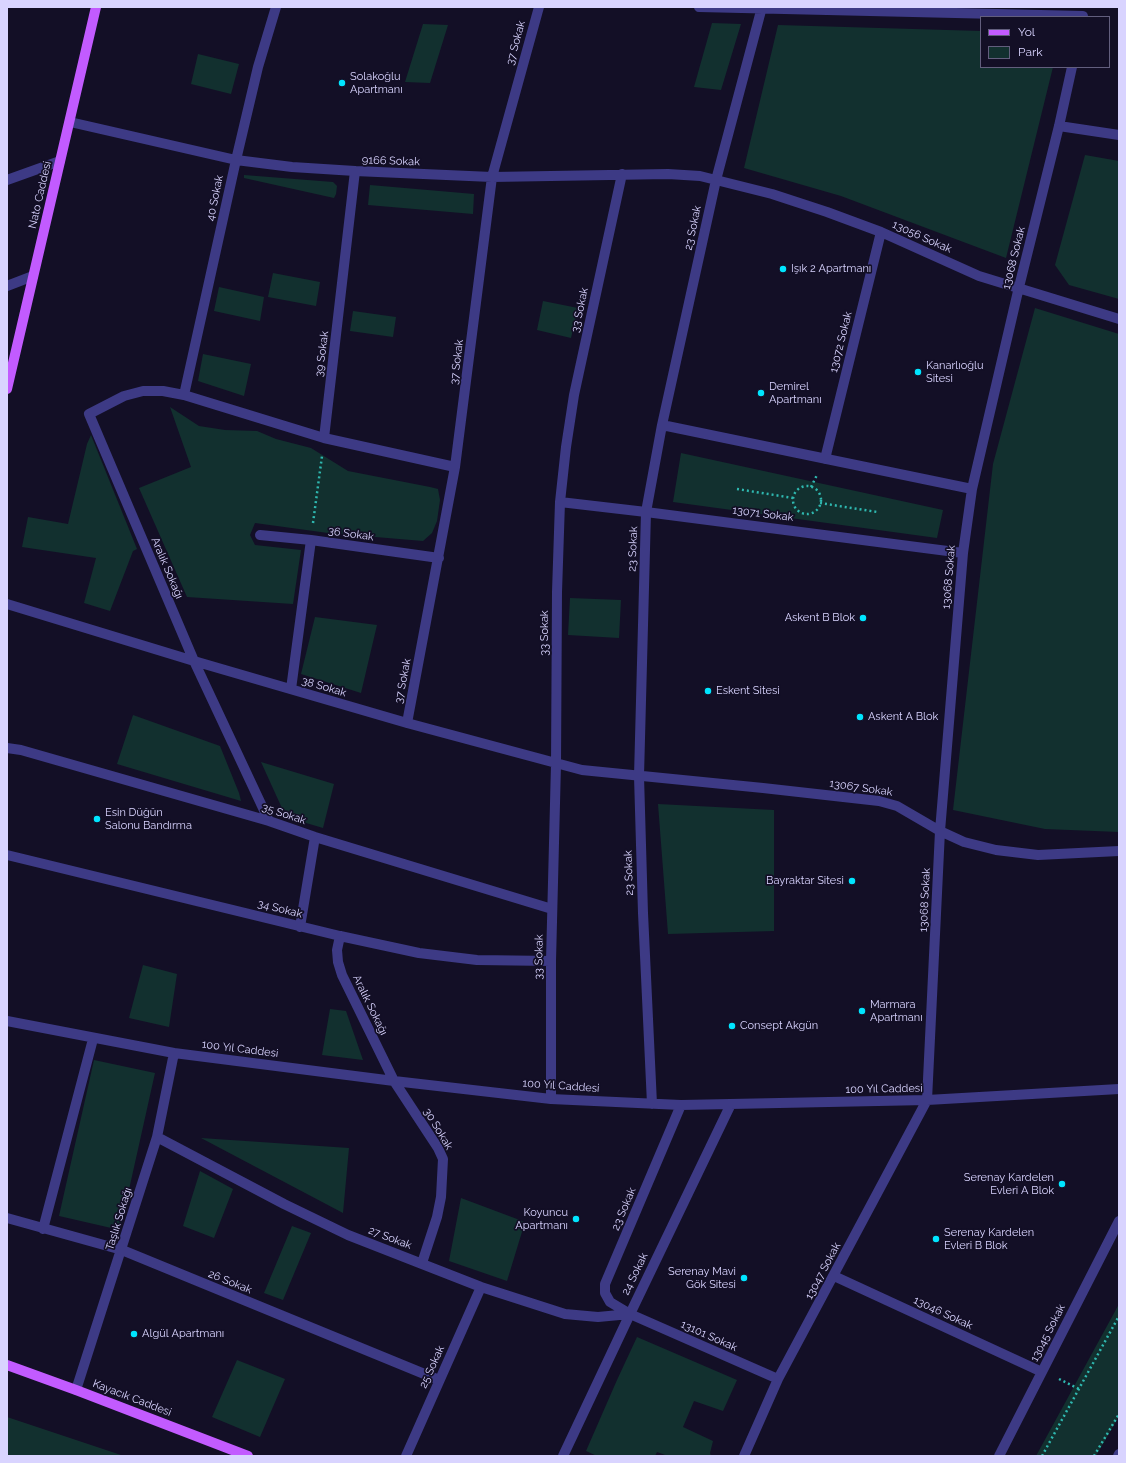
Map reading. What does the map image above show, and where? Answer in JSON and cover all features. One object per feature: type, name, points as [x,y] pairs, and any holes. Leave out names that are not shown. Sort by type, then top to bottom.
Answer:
[{"type":"main road","name":"Nato Caddesi","points":[[7,389],[96,7]]},
{"type":"main road","name":"Kayacık Caddesi","points":[[7,1365],[248,1456]]},
{"type":"street","name":"40 Sokak","points":[[184,395],[258,67],[276,7]]},
{"type":"street","name":"37 Sokak","points":[[407,723],[455,467],[492,177],[539,7]]},
{"type":"street","points":[[700,7],[1083,13]]},
{"type":"street","name":"23 Sokak","points":[[652,1104],[642,913],[639,776],[646,512],[662,425],[716,180],[762,8]]},
{"type":"street","name":"13068 Sokak","points":[[927,1100],[940,831],[963,553],[972,489],[1072,68]]},
{"type":"street","name":"9166 Sokak","points":[[70,122],[236,160],[292,167],[492,177],[668,174],[700,176],[716,180]]},
{"type":"street","points":[[1059,126],[1119,135]]},
{"type":"street","points":[[7,180],[60,161]]},
{"type":"street","name":"39 Sokak","points":[[324,438],[355,171]]},
{"type":"street","name":"33 Sokak","points":[[551,1098],[551,961],[556,764],[557,592],[560,502],[574,395],[622,174]]},
{"type":"street","name":"13056 Sokak","points":[[716,180],[772,194],[827,212],[881,232],[979,276],[1119,318]]},
{"type":"street","name":"13072 Sokak","points":[[825,459],[881,232]]},
{"type":"street","points":[[7,286],[33,276]]},
{"type":"street","name":"Aralık Sokağı","points":[[184,395],[163,391],[144,391],[124,396],[89,414],[194,661],[269,821]]},
{"type":"street","points":[[184,395],[324,438],[455,467]]},
{"type":"street","points":[[662,425],[972,489]]},
{"type":"street","name":"13071 Sokak","points":[[560,502],[963,553]]},
{"type":"street","name":"36 Sokak","points":[[260,535],[311,540],[439,558]]},
{"type":"street","points":[[291,689],[311,540]]},
{"type":"street","name":"38 Sokak","points":[[7,604],[194,661],[407,723],[556,764],[582,770],[639,776]]},
{"type":"street","name":"35 Sokak","points":[[7,748],[21,750],[269,821],[552,909]]},
{"type":"street","name":"13067 Sokak","points":[[639,776],[879,801],[897,806],[940,831],[971,844],[996,850],[1038,855],[1119,851]]},
{"type":"street","points":[[300,927],[315,836]]},
{"type":"street","name":"34 Sokak","points":[[7,855],[300,927],[427,954],[477,960],[551,961]]},
{"type":"street","name":"Aralık Sokağı","points":[[340,936],[337,950],[338,962],[342,975],[394,1082]]},
{"type":"street","name":"100 Yıl Caddesi","points":[[7,1021],[93,1039],[174,1053],[394,1082],[551,1098],[681,1105],[927,1100],[1119,1089]]},
{"type":"street","points":[[43,1228],[93,1039]]},
{"type":"street","name":"Taşlık Sokağı","points":[[76,1390],[157,1137],[174,1053]]},
{"type":"street","name":"30 Sokak","points":[[394,1082],[438,1148],[443,1159],[441,1196],[437,1217],[422,1263]]},
{"type":"street","name":"13047 Sokak","points":[[744,1456],[778,1379],[927,1100]]},
{"type":"street","name":"24 Sokak","points":[[563,1456],[731,1104]]},
{"type":"street","name":"23 Sokak","points":[[630,1314],[610,1302],[605,1293],[605,1284],[681,1105]]},
{"type":"street","name":"27 Sokak","points":[[157,1137],[284,1204],[348,1235],[481,1287],[565,1314],[598,1316],[630,1314]]},
{"type":"street","name":"26 Sokak","points":[[7,1218],[122,1250],[439,1380]]},
{"type":"street","name":"13045 Sokak","points":[[999,1456],[1119,1221]]},
{"type":"street","name":"13046 Sokak","points":[[834,1276],[1042,1372]]},
{"type":"street","name":"25 Sokak","points":[[406,1456],[481,1287]]},
{"type":"street","name":"13101 Sokak","points":[[630,1314],[778,1379]]},
{"type":"path","points":[[311,540],[324,438]]},
{"type":"path","points":[[811,487],[819,495],[820,503],[814,512],[806,514],[796,509],[793,498],[795,493],[800,489],[811,487]]},
{"type":"path","points":[[737,489],[793,498]]},
{"type":"path","points":[[820,503],[877,512]]},
{"type":"path","points":[[1042,1456],[1119,1316]]},
{"type":"path","points":[[1094,1456],[1119,1414]]},
{"type":"green space","points":[[712,23],[741,24],[721,90],[694,87]]},
{"type":"green space","points":[[423,24],[448,25],[430,83],[405,82]]},
{"type":"green space","points":[[778,25],[980,31],[980,68],[1053,68],[1006,258],[841,196],[744,168]]},
{"type":"green space","points":[[198,54],[239,64],[231,94],[191,84]]},
{"type":"green space","points":[[1085,155],[1119,161],[1119,299],[1069,285],[1055,265]]},
{"type":"green space","points":[[244,175],[333,182],[337,186],[336,194],[334,198],[244,178]]},
{"type":"green space","points":[[370,185],[474,194],[473,214],[368,205]]},
{"type":"green space","points":[[273,273],[320,282],[316,306],[268,297]]},
{"type":"green space","points":[[219,287],[264,297],[260,321],[214,311]]},
{"type":"green space","points":[[543,301],[578,308],[571,338],[537,330]]},
{"type":"green space","points":[[1035,308],[1119,334],[1119,832],[1045,829],[953,810],[993,464]]},
{"type":"green space","points":[[353,311],[396,317],[393,337],[350,331]]},
{"type":"green space","points":[[203,354],[251,364],[244,396],[198,381]]},
{"type":"green space","points":[[170,407],[199,426],[225,430],[257,431],[276,439],[311,448],[348,471],[438,489],[440,500],[437,521],[432,533],[423,541],[328,533],[255,523],[250,535],[255,545],[301,550],[293,604],[187,597],[139,488],[191,467]]},
{"type":"green space","points":[[91,435],[137,549],[133,551],[110,611],[84,603],[96,558],[22,547],[28,517],[68,524],[87,444]]},
{"type":"green space","points":[[681,453],[943,510],[937,538],[673,502]]},
{"type":"green space","points":[[570,598],[621,600],[619,638],[568,635]]},
{"type":"green space","points":[[315,617],[377,625],[361,693],[301,674]]},
{"type":"green space","points":[[133,715],[220,746],[241,801],[117,764]]},
{"type":"green space","points":[[261,762],[334,784],[323,828],[286,817]]},
{"type":"green space","points":[[658,804],[774,810],[774,931],[668,934]]},
{"type":"green space","points":[[143,965],[177,974],[169,1027],[129,1018]]},
{"type":"green space","points":[[330,1009],[346,1011],[363,1060],[322,1055]]},
{"type":"green space","points":[[94,1060],[155,1073],[120,1230],[59,1216]]},
{"type":"green space","points":[[201,1138],[349,1148],[343,1213]]},
{"type":"green space","points":[[200,1171],[233,1189],[214,1238],[183,1226]]},
{"type":"green space","points":[[461,1198],[525,1222],[507,1281],[449,1261]]},
{"type":"green space","points":[[292,1226],[311,1233],[283,1300],[264,1293]]},
{"type":"green space","points":[[1119,1304],[1119,1416],[1096,1456],[1036,1456]]},
{"type":"green space","points":[[637,1337],[737,1380],[723,1411],[694,1401],[683,1427],[713,1441],[710,1453],[711,1456],[668,1456],[657,1452],[655,1456],[597,1456],[586,1451]]},
{"type":"green space","points":[[237,1360],[285,1379],[260,1437],[212,1417]]},
{"type":"green space","points":[[7,1417],[124,1456],[7,1456]]},
{"type":"place","name":"Solakoğlu Apartmanı","points":[[342,83]]},
{"type":"place","name":"Işık 2 Apartmanı","points":[[783,269]]},
{"type":"place","name":"Kanarlıoğlu Sitesi","points":[[918,372]]},
{"type":"place","name":"Demirel Apartmanı","points":[[761,393]]},
{"type":"place","name":"Askent B Blok","points":[[863,618]]},
{"type":"place","name":"Eskent Sitesi","points":[[708,691]]},
{"type":"place","name":"Askent A Blok","points":[[860,717]]},
{"type":"place","name":"Esin Düğün Salonu Bandırma","points":[[97,819]]},
{"type":"place","name":"Bayraktar Sitesi","points":[[852,881]]},
{"type":"place","name":"Marmara Apartmanı","points":[[862,1011]]},
{"type":"place","name":"Consept Akgün","points":[[732,1026]]},
{"type":"place","name":"Serenay Kardelen Evleri A Blok","points":[[1062,1184]]},
{"type":"place","name":"Koyuncu Apartmanı","points":[[576,1219]]},
{"type":"place","name":"Serenay Kardelen Evleri B Blok","points":[[936,1239]]},
{"type":"place","name":"Serenay Mavi Gök Sitesi","points":[[744,1278]]},
{"type":"place","name":"Algül Apartmanı","points":[[134,1334]]}]
